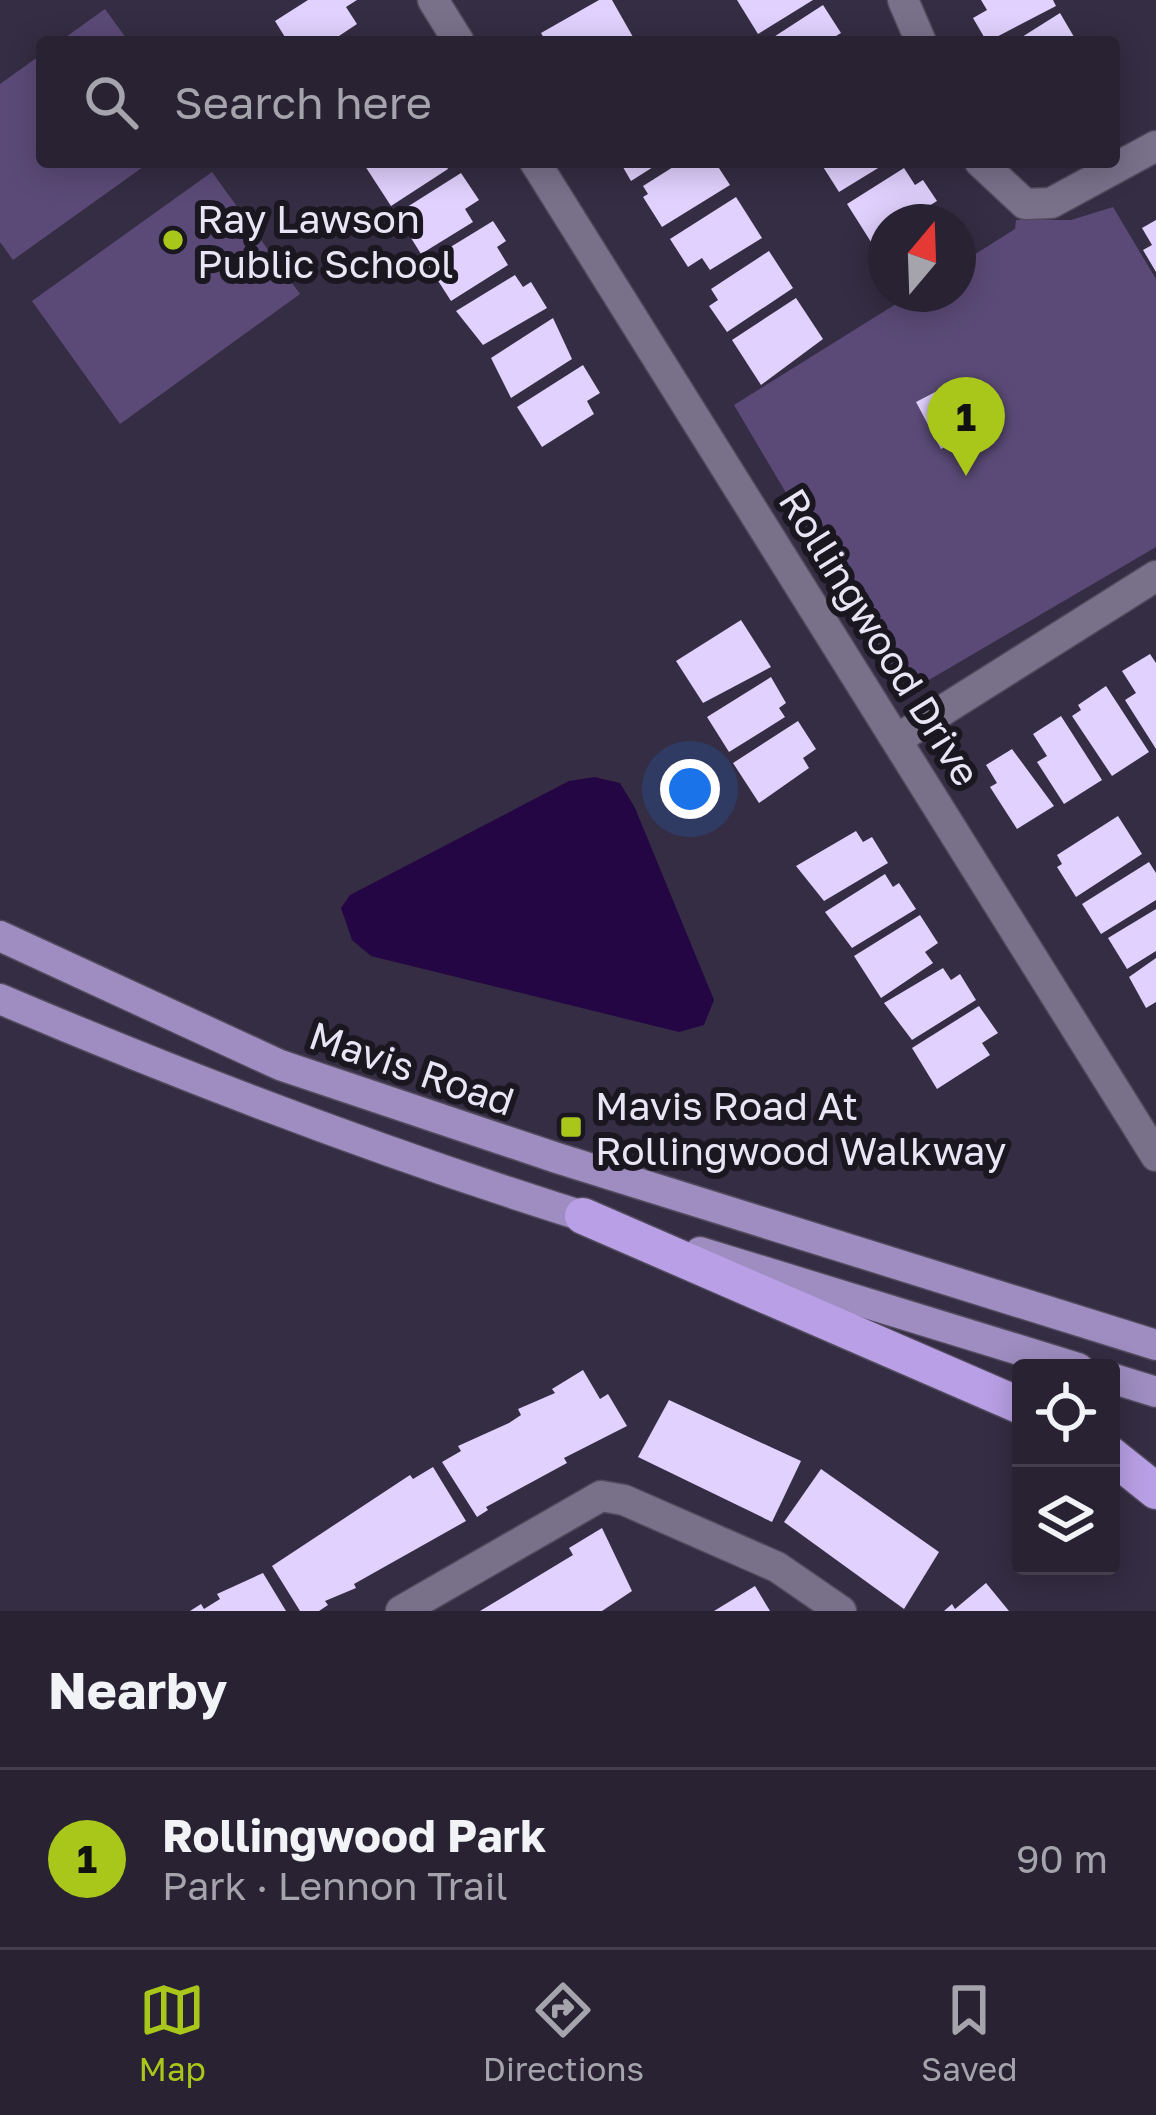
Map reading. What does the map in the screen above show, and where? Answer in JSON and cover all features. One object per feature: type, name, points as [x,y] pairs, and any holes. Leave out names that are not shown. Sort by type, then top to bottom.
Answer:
[{"type":"highway","points":[[583,1216],[1012,1402]]},
{"type":"highway","points":[[1120,1462],[1156,1491]]},
{"type":"main road","name":"Mavis Road","points":[[0,936],[280,1065],[1156,1346]]},
{"type":"main road","points":[[0,999],[226,1095],[583,1216],[1049,1359]]},
{"type":"main road","points":[[1120,1381],[1156,1392]]},
{"type":"street","points":[[433,0],[455,36]]},
{"type":"street","points":[[903,0],[918,36]]},
{"type":"street","points":[[1120,166],[1156,146]]},
{"type":"street","name":"Rollingwood Drive","points":[[539,168],[1156,1156]]},
{"type":"street","points":[[986,168],[1025,204],[1051,203],[1115,168]]},
{"type":"street","points":[[899,738],[1156,576]]},
{"type":"street","points":[[401,1611],[601,1496],[624,1500],[762,1560],[841,1611]]},
{"type":"shaded area","points":[[105,9],[125,36],[67,36]]},
{"type":"shaded area","points":[[36,58],[36,168],[142,168],[13,260],[0,242],[0,84]]},
{"type":"shaded area","points":[[212,172],[300,294],[120,424],[32,301]]},
{"type":"shaded area","points":[[1113,207],[1156,279],[1156,547],[905,694],[734,405],[883,312],[976,312],[976,254],[1015,229],[1016,220],[1071,220]]},
{"type":"shaded area","points":[[594,777],[620,783],[635,808],[714,1000],[704,1025],[679,1032],[371,956],[352,940],[341,908],[350,895],[569,781]]},
{"type":"building","points":[[308,0],[357,0],[346,7],[357,24],[339,36],[284,36],[275,21]]},
{"type":"building","points":[[599,0],[612,0],[632,36],[543,36]]},
{"type":"building","points":[[737,0],[813,0],[758,34]]},
{"type":"building","points":[[981,0],[1053,0],[1056,6],[998,36],[984,36],[973,18],[987,10]]},
{"type":"building","points":[[823,5],[841,33],[836,36],[775,36]]},
{"type":"building","points":[[1060,13],[1073,36],[1024,36]]},
{"type":"building","points":[[366,168],[447,168],[448,169],[391,206]]},
{"type":"building","points":[[623,168],[652,168],[631,181]]},
{"type":"building","points":[[672,168],[719,168],[730,185],[662,227],[643,197],[648,194],[643,186]]},
{"type":"building","points":[[824,168],[878,168],[839,192]]},
{"type":"building","points":[[904,168],[915,185],[923,180],[937,201],[868,204],[868,237],[847,204]]},
{"type":"building","points":[[461,173],[479,200],[465,209],[473,222],[421,254],[396,214]]},
{"type":"building","points":[[736,197],[762,238],[710,270],[702,258],[688,267],[670,239]]},
{"type":"building","points":[[1156,220],[1156,272],[1143,250],[1152,245],[1142,228]]},
{"type":"building","points":[[493,221],[506,241],[497,247],[508,265],[451,301],[426,262]]},
{"type":"building","points":[[769,251],[793,288],[727,332],[709,306],[718,300],[711,289]]},
{"type":"building","points":[[515,275],[523,287],[531,282],[547,308],[483,345],[456,311]]},
{"type":"building","points":[[796,298],[823,339],[761,385],[732,340]]},
{"type":"building","points":[[553,318],[572,359],[511,398],[491,358]]},
{"type":"building","points":[[583,365],[600,393],[587,401],[594,414],[542,447],[517,407]]},
{"type":"building","points":[[943,388],[968,434],[941,449],[916,402]]},
{"type":"building","points":[[741,620],[771,667],[703,703],[676,661]]},
{"type":"building","points":[[1150,654],[1156,663],[1156,749],[1125,700],[1136,693],[1122,671]]},
{"type":"building","points":[[771,677],[786,703],[779,708],[785,717],[729,752],[707,717]]},
{"type":"building","points":[[1106,686],[1149,752],[1112,776],[1072,716],[1081,710],[1078,705]]},
{"type":"building","points":[[1061,716],[1102,780],[1064,804],[1037,762],[1047,756],[1033,734]]},
{"type":"building","points":[[798,721],[816,749],[803,758],[809,768],[759,803],[733,763]]},
{"type":"building","points":[[1012,749],[1054,806],[1017,829],[990,787],[997,783],[986,765]]},
{"type":"building","points":[[1118,816],[1142,854],[1076,897],[1057,867],[1062,864],[1057,855]]},
{"type":"building","points":[[856,831],[863,842],[872,837],[888,863],[824,901],[796,866]]},
{"type":"building","points":[[1149,862],[1156,873],[1156,900],[1101,934],[1082,904]]},
{"type":"building","points":[[885,874],[893,887],[899,883],[916,909],[852,948],[825,912]]},
{"type":"building","points":[[1156,909],[1156,951],[1127,969],[1108,938]]},
{"type":"building","points":[[920,915],[938,943],[925,952],[933,963],[881,998],[854,956]]},
{"type":"building","points":[[1156,958],[1156,1002],[1146,1008],[1129,977]]},
{"type":"building","points":[[943,968],[951,980],[960,974],[976,1000],[912,1040],[884,1003]]},
{"type":"building","points":[[979,1006],[998,1033],[982,1043],[990,1055],[937,1089],[912,1048]]},
{"type":"building","points":[[583,1370],[600,1399],[608,1394],[627,1426],[564,1458],[567,1463],[486,1507],[477,1517],[442,1462],[461,1451],[458,1446],[509,1423],[521,1415],[518,1409],[555,1393],[552,1389]]},
{"type":"building","points":[[669,1400],[801,1461],[772,1522],[638,1457]]},
{"type":"building","points":[[433,1467],[466,1521],[354,1584],[356,1588],[325,1601],[328,1605],[319,1611],[300,1611],[272,1566],[410,1475],[413,1479]]},
{"type":"building","points":[[821,1469],[939,1552],[904,1609],[784,1522]]},
{"type":"building","points":[[602,1528],[632,1591],[602,1611],[480,1611],[573,1555],[569,1548]]},
{"type":"building","points":[[263,1573],[286,1611],[190,1611],[201,1604],[204,1609],[220,1599],[217,1594]]},
{"type":"building","points":[[986,1583],[1009,1611],[944,1611],[952,1604],[955,1609]]},
{"type":"building","points":[[755,1586],[770,1611],[714,1611]]},
{"type":"place","name":"Ray Lawson Public School","points":[[173,240]]},
{"type":"place","name":"Rollingwood Park","points":[[966,476]]},
{"type":"place","name":"Mavis Road At Rollingwood Walkway","points":[[571,1127]]}]
